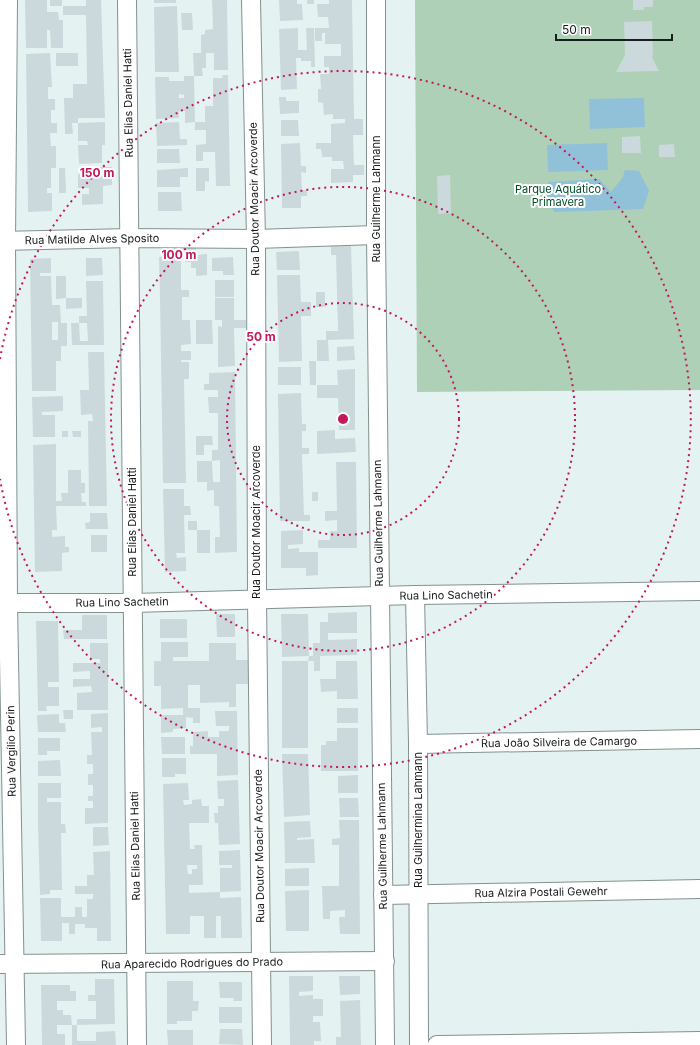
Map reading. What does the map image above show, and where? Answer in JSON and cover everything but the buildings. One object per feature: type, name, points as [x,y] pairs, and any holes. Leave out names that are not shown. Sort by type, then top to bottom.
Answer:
[{"type":"street","name":"Rua Vergílio Perin","points":[[8,0],[3,241],[4,603],[8,964],[16,1045]]},
{"type":"street","name":"Rua Elias Daniel Hatti","points":[[127,0],[137,1045]]},
{"type":"street","name":"Rua Doutor Moacir Arcoverde","points":[[251,0],[256,239],[257,599],[262,1045]]},
{"type":"street","name":"Rua Guilherme Lahmann","points":[[376,0],[379,596],[385,1045]]},
{"type":"street","name":"Rua Matilde Alves Sposito","points":[[3,241],[130,238],[256,239],[376,235]]},
{"type":"street","name":"Rua Lino Sachetin","points":[[4,603],[133,603],[415,595],[700,590]]},
{"type":"street","name":"Rua Guilhermina Lahmann","points":[[415,595],[418,744],[419,1045]]},
{"type":"street","name":"Rua João Silveira de Camargo","points":[[418,744],[700,739]]},
{"type":"street","name":"Rua Alzira Postali Gewehr","points":[[383,895],[700,890]]},
{"type":"street","name":"Rua Aparecido Rodrigues do Prado","points":[[8,964],[385,961]]},
{"type":"street","points":[[437,1045],[700,1041]]},
{"type":"green space","name":"Parque Aquático Primavera","points":[[415,0],[700,0],[700,390],[417,392]]},
{"type":"water","points":[[644,98],[645,127],[590,129],[589,99]]},
{"type":"water","points":[[607,143],[608,170],[548,172],[547,145]]},
{"type":"water","points":[[625,170],[639,171],[649,191],[643,209],[555,212],[548,201],[548,182],[599,179],[611,192],[623,177]]}]
